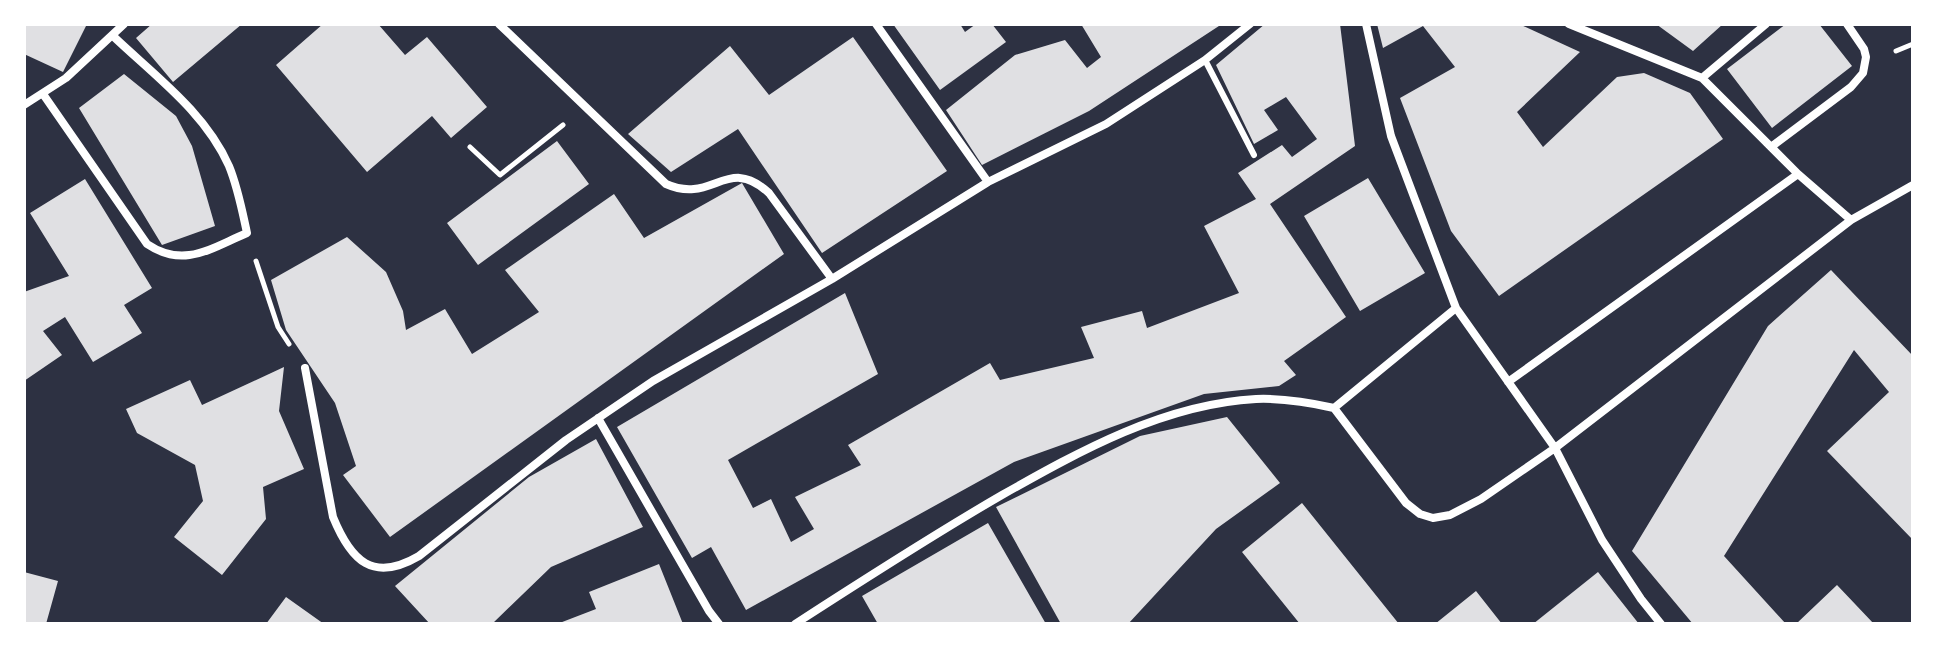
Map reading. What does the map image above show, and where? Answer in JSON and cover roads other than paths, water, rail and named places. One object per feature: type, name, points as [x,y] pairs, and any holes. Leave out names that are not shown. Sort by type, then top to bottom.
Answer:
[{"type":"street","points":[[24,105],[66,78],[124,24]]},
{"type":"street","points":[[499,24],[666,184],[688,191],[736,176],[749,177],[758,183],[769,193],[832,279]]},
{"type":"street","points":[[876,24],[988,182]]},
{"type":"street","points":[[305,368],[336,525],[359,560],[374,568],[387,569],[419,556],[598,418],[682,363],[832,279],[988,182],[1106,124],[1205,60],[1250,24]]},
{"type":"street","points":[[1366,24],[1391,136],[1456,308],[1555,448],[1598,533],[1633,588],[1661,624]]},
{"type":"street","points":[[1569,24],[1702,78],[1798,174],[1851,220]]},
{"type":"street","points":[[1702,78],[1766,24]]},
{"type":"street","points":[[1771,147],[1851,87],[1863,73],[1864,49],[1847,24]]},
{"type":"street","points":[[43,94],[147,244],[160,253],[185,257],[247,233],[236,186],[210,132],[113,36]]},
{"type":"street","points":[[1508,382],[1798,174]]},
{"type":"street","points":[[795,624],[911,549],[1074,455],[1133,429],[1195,409],[1253,399],[1301,400],[1334,408],[1406,503],[1420,514],[1433,518],[1450,515],[1468,507],[1555,448],[1851,220],[1913,185]]},
{"type":"street","points":[[1334,408],[1456,308]]},
{"type":"street","points":[[598,418],[719,624]]},
{"type":"lane","points":[[1205,60],[1254,155]]}]
